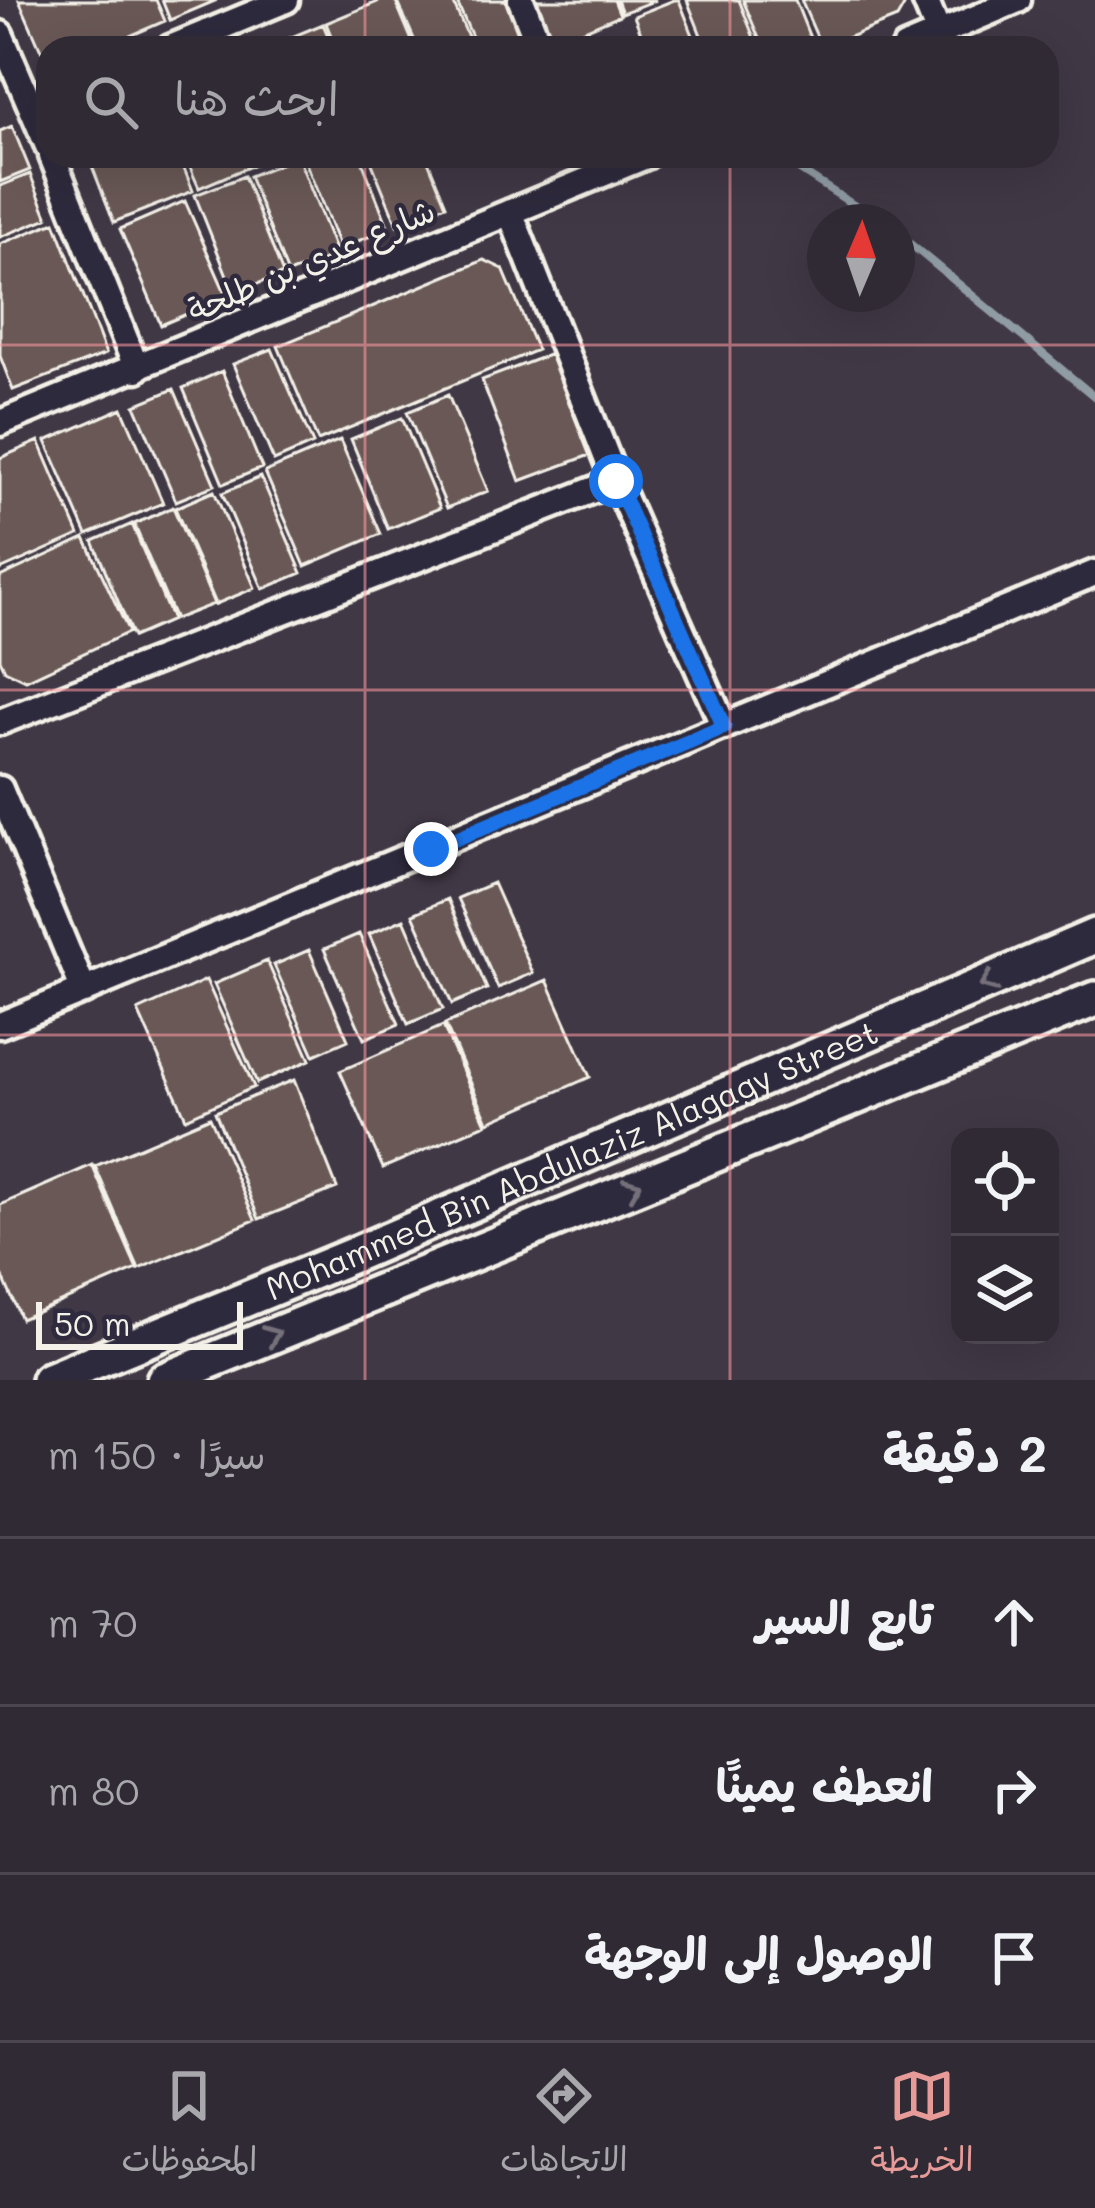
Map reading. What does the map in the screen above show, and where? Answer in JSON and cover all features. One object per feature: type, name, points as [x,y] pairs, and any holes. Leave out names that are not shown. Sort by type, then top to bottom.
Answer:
[{"type":"street","points":[[199,36],[286,0]]},
{"type":"street","points":[[521,0],[535,36]]},
{"type":"street","points":[[925,0],[939,34]]},
{"type":"street","points":[[934,36],[1018,0]]},
{"type":"street","points":[[0,34],[36,95]]},
{"type":"street","points":[[57,168],[137,369]]},
{"type":"street","name":"شارع عدي بن طلحة","points":[[0,423],[510,212],[585,168]]},
{"type":"street","points":[[510,212],[616,481],[724,727]]},
{"type":"street","points":[[0,722],[616,481]]},
{"type":"street","points":[[0,1025],[1095,573]]},
{"type":"street","points":[[0,789],[84,992]]},
{"type":"street","name":"Mohammed Bin Abdulaziz Alagagy Street","points":[[49,1380],[353,1256],[1095,936]]},
{"type":"street","name":"Mohammed Bin Abdulaziz Alagagy Street","points":[[164,1380],[1095,999]]},
{"type":"building","points":[[19,0],[156,0],[165,21],[130,36],[36,39]]},
{"type":"building","points":[[162,0],[214,0],[215,1],[170,20]]},
{"type":"building","points":[[382,0],[395,0],[410,36],[331,36],[326,23]]},
{"type":"building","points":[[397,0],[452,0],[468,36],[413,36]]},
{"type":"building","points":[[456,0],[511,0],[527,36],[472,36]]},
{"type":"building","points":[[537,0],[614,0],[620,15],[570,36],[551,36]]},
{"type":"building","points":[[617,0],[656,0],[622,13]]},
{"type":"building","points":[[679,0],[693,36],[642,36],[634,16]]},
{"type":"building","points":[[687,0],[739,0],[753,36],[701,36]]},
{"type":"building","points":[[743,0],[795,0],[809,36],[758,36]]},
{"type":"building","points":[[801,0],[901,0],[904,6],[897,18],[852,36],[817,36]]},
{"type":"building","points":[[323,24],[328,36],[294,36]]},
{"type":"building","points":[[12,126],[30,170],[0,182],[0,131]]},
{"type":"building","points":[[93,168],[184,168],[193,191],[114,222]]},
{"type":"building","points":[[190,168],[246,168],[199,188]]},
{"type":"building","points":[[270,168],[302,168],[337,255],[288,274],[249,176]]},
{"type":"building","points":[[308,168],[365,168],[389,229],[340,248]]},
{"type":"building","points":[[374,168],[431,168],[446,205],[397,225]]},
{"type":"building","points":[[30,174],[48,218],[0,237],[0,186]]},
{"type":"building","points":[[244,176],[283,274],[234,293],[195,195]]},
{"type":"building","points":[[185,201],[227,297],[161,325],[120,229]]},
{"type":"building","points":[[55,222],[106,354],[13,390],[0,356],[0,244]]},
{"type":"building","points":[[484,260],[503,269],[537,350],[318,441],[278,346]]},
{"type":"building","points":[[272,349],[313,444],[274,461],[233,364]]},
{"type":"building","points":[[551,354],[590,455],[520,481],[482,380]]},
{"type":"building","points":[[222,371],[262,468],[223,484],[183,388]]},
{"type":"building","points":[[174,389],[215,485],[176,501],[135,405]]},
{"type":"building","points":[[448,395],[488,491],[447,508],[407,412]]},
{"type":"building","points":[[122,408],[163,503],[87,535],[46,441]]},
{"type":"building","points":[[402,418],[440,508],[388,529],[351,439]]},
{"type":"building","points":[[340,440],[381,534],[305,566],[265,472]]},
{"type":"building","points":[[39,441],[79,535],[0,570],[0,458]]},
{"type":"building","points":[[261,477],[302,573],[263,589],[222,493]]},
{"type":"building","points":[[214,491],[255,588],[216,604],[175,508]]},
{"type":"building","points":[[173,507],[214,604],[175,619],[134,524]]},
{"type":"building","points":[[132,524],[172,620],[133,637],[93,541]]},
{"type":"building","points":[[85,538],[129,632],[26,680],[5,670],[0,659],[0,577]]},
{"type":"building","points":[[493,883],[533,973],[498,988],[458,898]]},
{"type":"building","points":[[448,899],[487,989],[452,1004],[413,914]]},
{"type":"building","points":[[404,919],[443,1009],[408,1024],[369,934]]},
{"type":"building","points":[[359,934],[399,1024],[364,1039],[324,949]]},
{"type":"building","points":[[309,950],[348,1040],[314,1055],[274,965]]},
{"type":"building","points":[[267,961],[310,1060],[257,1083],[214,984]]},
{"type":"building","points":[[206,980],[254,1087],[186,1118],[138,1011]]},
{"type":"building","points":[[547,980],[590,1077],[488,1122],[445,1024]]},
{"type":"building","points":[[443,1026],[486,1124],[383,1168],[340,1071]]},
{"type":"building","points":[[294,1080],[337,1188],[259,1219],[215,1112]]},
{"type":"building","points":[[210,1117],[255,1220],[139,1269],[95,1166]]},
{"type":"building","points":[[92,1165],[137,1269],[21,1319],[0,1270],[0,1205]]},
{"type":"waterway","points":[[797,168],[852,204]]},
{"type":"waterway","points":[[915,248],[1095,397]]},
{"type":"route","points":[[431,849],[724,727],[616,481]]}]
